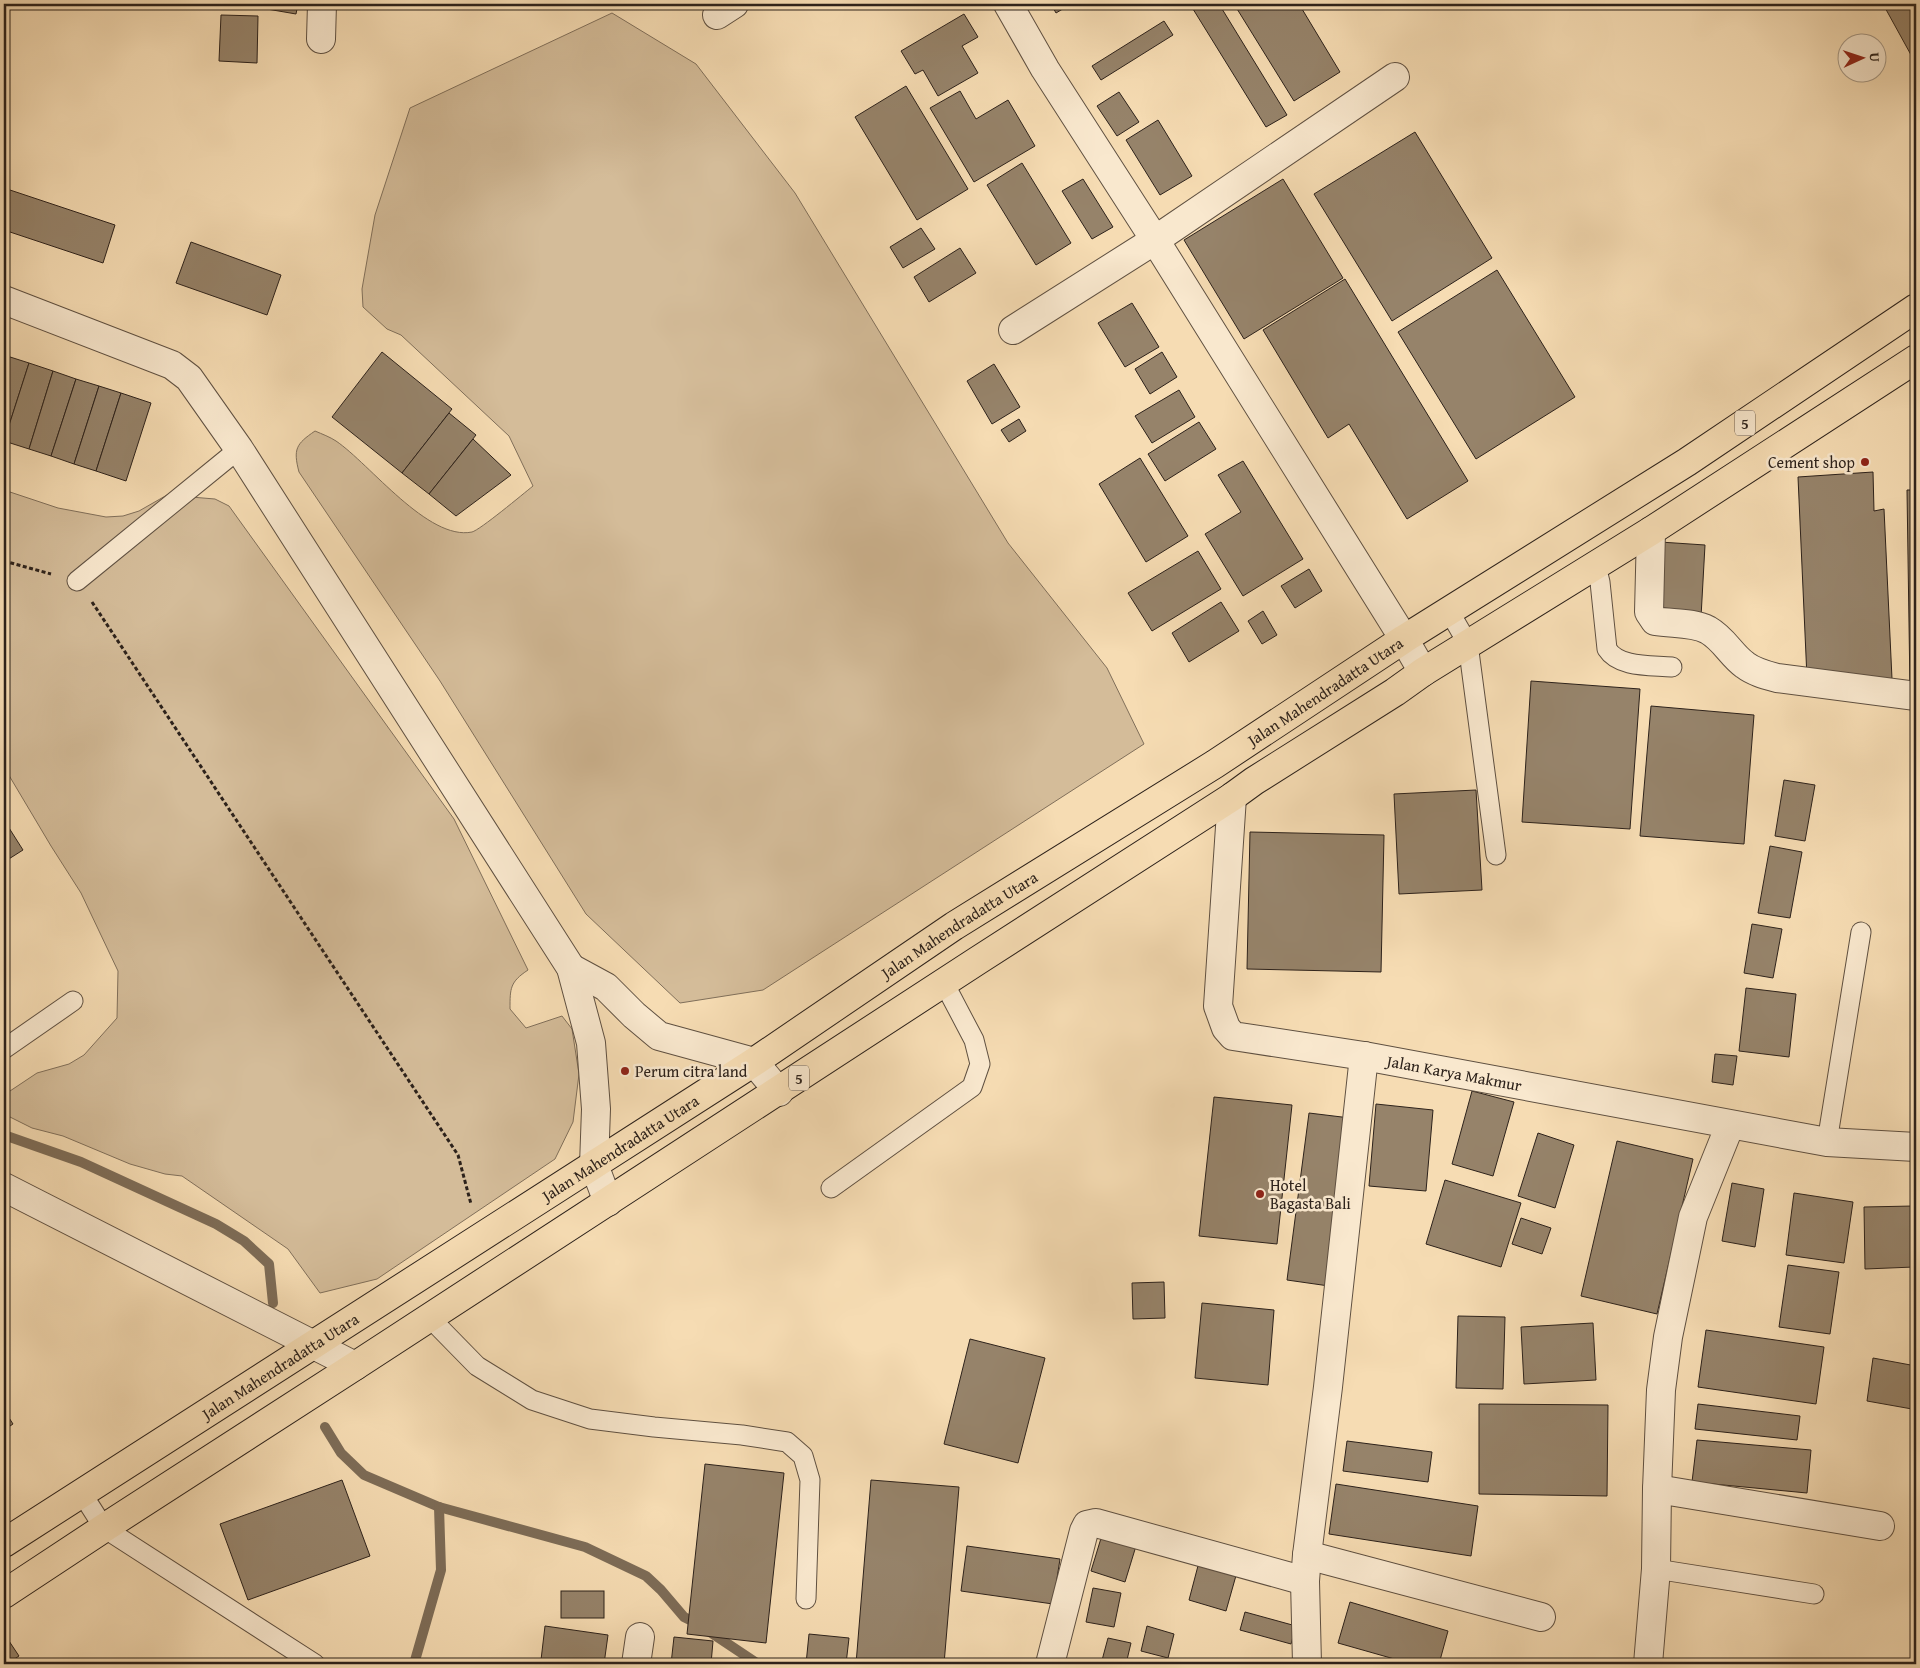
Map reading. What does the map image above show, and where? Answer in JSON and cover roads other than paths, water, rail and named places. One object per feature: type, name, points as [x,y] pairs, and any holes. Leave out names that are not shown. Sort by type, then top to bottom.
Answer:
[{"type":"highway","name":"Jalan Mahendradatta Utara","points":[[4,1543],[754,1062],[954,926],[1215,764],[1404,639],[1687,462],[1916,308]]},
{"type":"highway","name":"5","points":[[4,1594],[779,1092],[944,982],[1232,797],[1254,780],[1395,692],[1423,672],[1651,532],[1916,359]]},
{"type":"street","points":[[322,4],[322,38]]},
{"type":"street","points":[[1008,4],[1045,69],[1155,240],[1423,672]]},
{"type":"street","points":[[1013,330],[1155,240],[1395,77]]},
{"type":"street","points":[[4,300],[172,365],[189,378],[239,449],[571,968],[591,1043],[596,1109],[594,1165],[608,1202]]},
{"type":"street","points":[[1651,532],[1648,612],[1655,621],[1696,625],[1707,630],[1717,636],[1744,664],[1757,672],[1770,676],[1916,696]]},
{"type":"street","name":"Jalan Karya Makmur","points":[[1232,797],[1218,1006],[1226,1028],[1232,1036],[1364,1056],[1827,1142],[1916,1147]]},
{"type":"street","points":[[571,968],[606,988],[659,1036],[754,1062],[779,1092]]},
{"type":"street","points":[[1307,1664],[1306,1568],[1364,1056]]},
{"type":"street","points":[[1648,1664],[1656,1569],[1656,1489],[1661,1390],[1668,1336],[1693,1217],[1730,1125]]},
{"type":"street","points":[[4,1187],[356,1366]]},
{"type":"street","points":[[1656,1489],[1880,1526]]},
{"type":"street","points":[[1050,1664],[1084,1532],[1087,1526],[1096,1523],[1541,1617]]},
{"type":"street","points":[[636,1664],[640,1637]]},
{"type":"lane","points":[[78,581],[239,449]]},
{"type":"lane","points":[[1596,566],[1600,582],[1607,649],[1612,657],[1627,663],[1672,667]]},
{"type":"lane","points":[[1450,611],[1468,644],[1496,856]]},
{"type":"lane","points":[[1827,1142],[1861,932]]},
{"type":"lane","points":[[831,1188],[972,1087],[980,1064],[974,1040],[944,982]]},
{"type":"lane","points":[[4,1049],[73,1001]]},
{"type":"lane","points":[[429,1317],[477,1366],[532,1400],[590,1419],[742,1435],[787,1442],[803,1456],[810,1480],[806,1599]]},
{"type":"lane","points":[[82,1492],[104,1528],[314,1664]]},
{"type":"lane","points":[[1656,1569],[1814,1594]]},
{"type":"waterway","points":[[4,1135],[81,1162],[216,1224],[244,1241],[269,1264],[273,1303]]},
{"type":"waterway","points":[[325,1427],[341,1453],[364,1475],[439,1507],[585,1547],[646,1576],[684,1617],[698,1624],[758,1664]]},
{"type":"waterway","points":[[414,1664],[441,1570],[439,1507]]},
{"type":"place","name":"Cement shop","points":[[1865,462]]},
{"type":"place","name":"Perum citra land","points":[[625,1071]]},
{"type":"place","name":"Hotel Bagasta Bali","points":[[1260,1194]]}]
